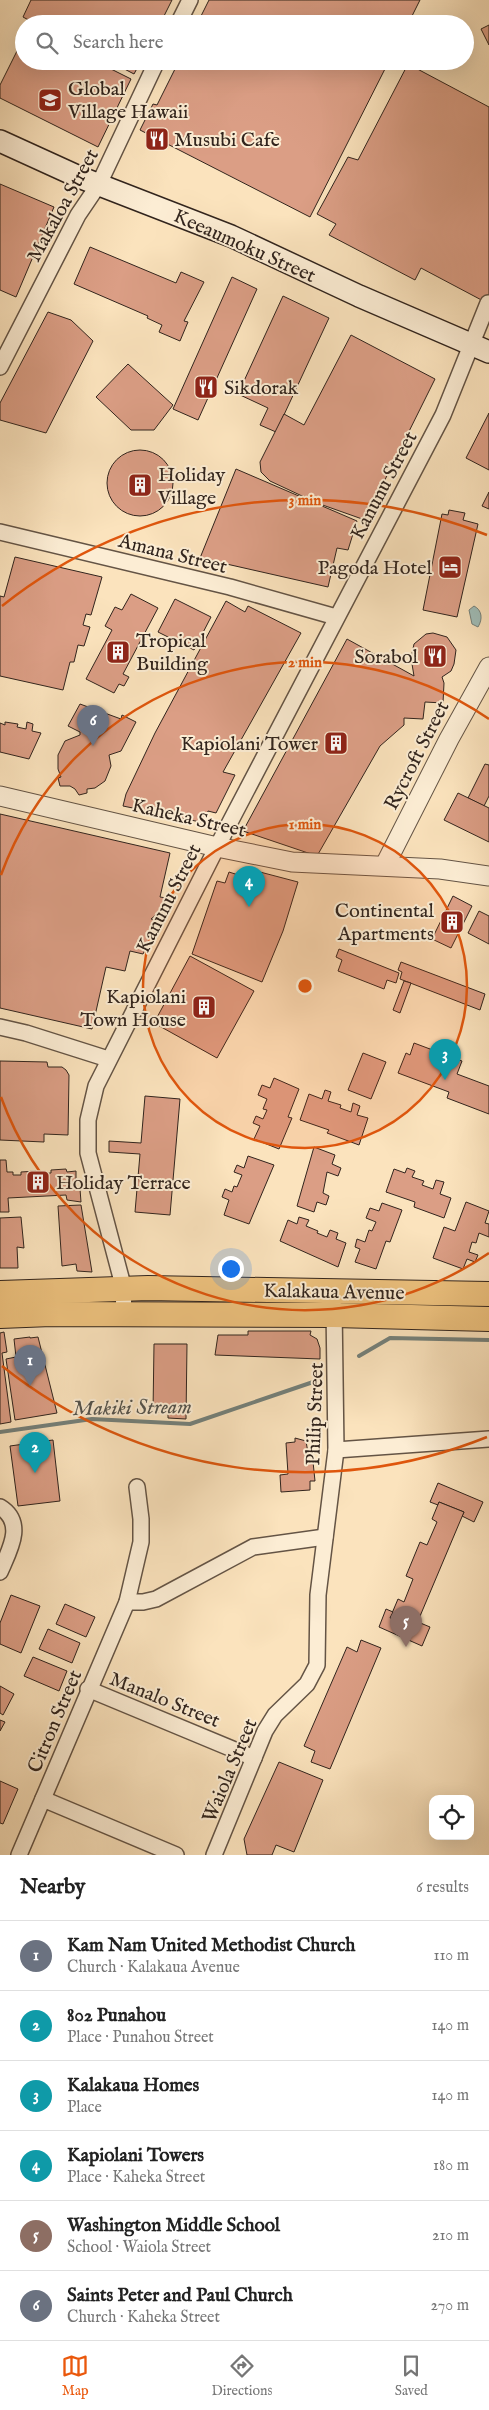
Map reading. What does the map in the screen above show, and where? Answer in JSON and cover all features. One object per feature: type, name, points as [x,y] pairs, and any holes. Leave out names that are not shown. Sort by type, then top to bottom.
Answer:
[{"type":"main road","name":"Keeaumoku Street","points":[[0,142],[232,236],[359,296],[480,348]]},
{"type":"main road","name":"Kalakaua Avenue","points":[[0,1293],[124,1289],[489,1294]]},
{"type":"main road","name":"Kalakaua Avenue","points":[[0,1316],[51,1314],[123,1316],[334,1315],[489,1319]]},
{"type":"street","points":[[182,15],[190,0]]},
{"type":"street","name":"Makaloa Street","points":[[0,367],[78,215],[100,184],[153,70]]},
{"type":"street","name":"Kanunu Street","points":[[123,1316],[124,1289],[88,1153],[88,1120],[94,1094],[108,1059],[336,617],[442,415],[480,348],[488,303]]},
{"type":"street","name":"Amana Street","points":[[0,532],[230,587],[336,617]]},
{"type":"street","name":"Rycroft Street","points":[[386,865],[449,739],[489,666]]},
{"type":"street","name":"Kaheka Street","points":[[0,796],[217,847],[292,862],[386,865],[440,869],[489,876]]},
{"type":"street","points":[[0,1027],[26,1033],[108,1059]]},
{"type":"street","name":"Philip Street","points":[[325,1537],[336,1450],[333,1292]]},
{"type":"street","points":[[336,1450],[489,1439]]},
{"type":"street","name":"Citron Street","points":[[18,1855],[127,1602],[141,1542],[141,1519],[136,1488]]},
{"type":"street","points":[[0,1572],[14,1536],[14,1525],[4,1511]]},
{"type":"street","points":[[127,1602],[143,1602],[156,1599],[252,1547],[325,1537]]},
{"type":"street","name":"Waiola Street","points":[[214,1855],[270,1723],[308,1684],[315,1672],[318,1595],[325,1537]]},
{"type":"street","name":"Manalo Street","points":[[88,1689],[254,1758]]},
{"type":"street","points":[[43,1799],[176,1855]]},
{"type":"water","points":[[474,606],[481,615],[478,627],[472,624],[469,610]]},
{"type":"building","points":[[31,0],[172,0],[164,15],[24,15]]},
{"type":"building","points":[[209,0],[420,0],[412,15],[202,15]]},
{"type":"building","points":[[489,25],[489,45],[481,29]]},
{"type":"building","points":[[15,55],[15,70],[113,70],[131,79],[98,147],[0,98],[0,85]]},
{"type":"building","points":[[126,70],[136,70],[134,74]]},
{"type":"building","points":[[174,70],[384,70],[310,217],[140,130],[153,104],[157,105]]},
{"type":"building","points":[[405,70],[419,70],[489,107],[489,304],[421,268],[415,280],[329,235],[336,224],[317,214],[348,157],[358,160]]},
{"type":"building","points":[[0,184],[54,207],[16,297],[0,290]]},
{"type":"building","points":[[90,247],[176,283],[181,272],[204,282],[184,321],[188,322],[180,341],[159,332],[162,325],[147,318],[148,316],[74,284]]},
{"type":"building","points":[[232,277],[257,289],[198,420],[173,409]]},
{"type":"building","points":[[283,296],[329,318],[276,432],[260,425],[268,408],[238,394]]},
{"type":"building","points":[[48,312],[71,320],[93,341],[46,433],[0,420],[0,403]]},
{"type":"building","points":[[351,335],[435,379],[365,520],[317,503],[270,481],[261,472],[260,462],[284,414],[304,425]]},
{"type":"building","points":[[128,364],[173,405],[154,430],[131,430],[96,397]]},
{"type":"building","points":[[489,413],[489,470],[466,458]]},
{"type":"building","name":"Holiday Village","points":[[134,450],[146,450],[158,455],[168,465],[173,477],[171,496],[158,511],[146,516],[134,516],[122,511],[112,501],[107,489],[107,477],[112,465],[122,455]]},
{"type":"building","points":[[236,469],[357,521],[348,550],[337,548],[328,587],[200,558]]},
{"type":"building","points":[[489,492],[489,509],[482,506]]},
{"type":"building","name":"Pagoda Hotel","points":[[449,510],[465,513],[463,520],[478,524],[457,617],[423,610],[442,514],[448,515]]},
{"type":"building","points":[[15,557],[102,577],[91,615],[86,614],[83,625],[90,627],[84,646],[78,645],[74,662],[70,662],[63,690],[0,676],[0,596],[4,597]]},
{"type":"building","name":"Tropical Building","points":[[131,594],[158,608],[123,674],[129,677],[124,686],[119,684],[114,693],[86,679],[112,630],[105,626],[115,607],[122,610]]},
{"type":"building","points":[[175,599],[211,617],[194,650],[158,632]]},
{"type":"building","points":[[226,601],[245,612],[248,606],[301,633],[223,772],[235,775],[216,813],[208,811],[205,823],[123,806],[126,794],[155,733]]},
{"type":"building","name":"Kapiolani Tower","points":[[433,633],[447,637],[456,650],[451,671],[442,677],[444,683],[443,703],[425,702],[423,719],[404,718],[404,725],[380,746],[317,856],[243,831],[347,639],[414,676],[411,658],[414,644],[426,634]]},
{"type":"building","points":[[80,704],[121,719],[122,715],[136,722],[121,751],[109,755],[111,766],[105,781],[95,788],[87,789],[87,793],[79,795],[70,786],[60,786],[58,778],[61,777],[58,769],[58,755],[65,741],[80,735],[80,732],[68,726]]},
{"type":"building","points":[[5,722],[18,724],[17,727],[26,729],[27,722],[33,724],[32,731],[41,733],[29,759],[0,752],[0,723],[5,725]]},
{"type":"building","points":[[485,764],[489,765],[489,796],[484,806],[468,798]]},
{"type":"building","points":[[458,793],[489,808],[489,842],[444,820]]},
{"type":"building","points":[[0,814],[170,853],[160,897],[173,899],[164,916],[157,914],[151,919],[155,920],[151,937],[143,954],[130,951],[125,971],[106,967],[92,1029],[0,1008]]},
{"type":"building","points":[[229,872],[257,881],[260,872],[298,882],[283,931],[262,982],[192,954],[217,881],[225,883]]},
{"type":"building","name":"Continental Apartments","points":[[453,896],[472,906],[451,948],[432,939]]},
{"type":"building","name":"Continental Apartments","points":[[479,911],[489,916],[489,944],[468,933]]},
{"type":"building","points":[[339,949],[399,973],[396,983],[387,980],[384,989],[338,971],[342,960],[336,957]]},
{"type":"building","name":"Kapiolani Town House","points":[[190,956],[254,991],[217,1058],[154,1023]]},
{"type":"building","points":[[401,962],[485,994],[480,1010],[400,979],[402,972],[398,970]]},
{"type":"building","points":[[404,981],[411,983],[400,1013],[393,1010]]},
{"type":"building","points":[[414,1043],[462,1061],[457,1074],[489,1086],[489,1114],[447,1098],[449,1092],[398,1073],[406,1053],[410,1055]]},
{"type":"building","points":[[363,1053],[386,1062],[371,1099],[348,1090]]},
{"type":"building","points":[[0,1061],[47,1062],[48,1067],[62,1067],[66,1070],[69,1075],[68,1135],[44,1134],[44,1142],[0,1140]]},
{"type":"building","points":[[274,1078],[299,1089],[288,1117],[292,1118],[279,1149],[254,1139],[260,1126],[253,1123],[256,1116],[263,1119],[267,1110],[263,1109],[267,1099],[258,1095],[262,1085],[270,1088]]},
{"type":"building","points":[[325,1090],[331,1092],[328,1101],[341,1105],[340,1108],[351,1112],[353,1103],[360,1106],[357,1115],[368,1118],[359,1145],[327,1133],[329,1130],[300,1120],[309,1094],[322,1099]]},
{"type":"building","points":[[145,1096],[180,1099],[170,1215],[135,1212],[140,1154],[109,1152],[109,1141],[141,1143]]},
{"type":"building","points":[[314,1147],[335,1155],[332,1164],[341,1168],[338,1176],[327,1172],[323,1193],[329,1196],[326,1205],[317,1202],[314,1212],[297,1206]]},
{"type":"building","points":[[248,1156],[274,1165],[249,1224],[224,1215],[229,1200],[222,1197],[225,1189],[232,1192],[234,1186],[237,1187],[242,1175],[234,1172],[237,1165],[244,1168]]},
{"type":"building","name":"Holiday Terrace","points":[[0,1160],[6,1160],[7,1172],[13,1172],[13,1175],[21,1175],[21,1172],[36,1171],[36,1174],[51,1173],[51,1170],[66,1169],[67,1172],[76,1171],[76,1189],[80,1189],[81,1202],[67,1200],[66,1195],[8,1198],[9,1212],[0,1212]]},
{"type":"building","points":[[407,1168],[415,1171],[412,1177],[424,1181],[422,1185],[433,1189],[436,1180],[444,1182],[440,1194],[451,1198],[444,1218],[414,1207],[415,1202],[386,1192],[394,1169],[405,1173]]},
{"type":"building","points":[[466,1202],[489,1211],[485,1223],[489,1224],[489,1237],[479,1233],[476,1243],[472,1242],[469,1252],[478,1255],[475,1262],[467,1259],[463,1269],[433,1258],[444,1227],[455,1231]]},
{"type":"building","points":[[382,1203],[402,1210],[390,1242],[386,1241],[376,1269],[355,1262],[360,1249],[355,1247],[357,1239],[365,1242],[369,1230],[372,1231],[376,1222],[366,1218],[370,1208],[379,1211]]},
{"type":"building","points":[[81,1205],[92,1272],[77,1271],[76,1264],[62,1266],[58,1206]]},
{"type":"building","points":[[21,1217],[24,1248],[17,1247],[18,1268],[0,1268],[0,1218]]},
{"type":"building","points":[[299,1217],[309,1220],[306,1226],[318,1231],[317,1233],[327,1237],[330,1230],[338,1233],[336,1239],[346,1243],[338,1267],[280,1241],[288,1220],[297,1224]]},
{"type":"building","points":[[248,1331],[311,1331],[310,1335],[317,1339],[320,1348],[320,1359],[215,1355],[218,1335],[248,1335]]},
{"type":"building","points":[[4,1332],[7,1352],[2,1353],[11,1422],[0,1424],[0,1333]]},
{"type":"building","points":[[38,1337],[57,1413],[15,1420],[6,1359],[16,1357],[14,1339]]},
{"type":"building","points":[[154,1344],[187,1344],[186,1419],[168,1418],[168,1413],[153,1412]]},
{"type":"building","points":[[295,1438],[306,1441],[308,1453],[312,1452],[315,1481],[310,1481],[310,1490],[281,1492],[280,1475],[288,1474],[286,1443],[295,1442]]},
{"type":"building","points":[[53,1440],[60,1501],[18,1506],[10,1446]]},
{"type":"building","points":[[438,1483],[483,1502],[474,1522],[462,1516],[464,1512],[439,1502],[438,1505],[430,1502]]},
{"type":"building","points":[[439,1502],[464,1512],[415,1628],[390,1618],[398,1599],[404,1602],[413,1579],[406,1576],[420,1542],[427,1545],[437,1522],[432,1519]]},
{"type":"building","points":[[11,1595],[40,1606],[21,1653],[0,1644],[0,1623]]},
{"type":"building","points":[[65,1604],[95,1617],[86,1637],[56,1624]]},
{"type":"building","points":[[386,1609],[393,1612],[390,1618],[415,1628],[418,1622],[430,1627],[422,1646],[379,1627]]},
{"type":"building","points":[[48,1629],[80,1643],[72,1663],[39,1649]]},
{"type":"building","points":[[361,1640],[381,1648],[330,1769],[311,1762],[315,1751],[304,1746],[347,1647],[357,1652]]},
{"type":"building","points":[[33,1657],[67,1671],[59,1691],[24,1676]]},
{"type":"building","points":[[0,1686],[14,1694],[3,1715],[0,1713]]},
{"type":"building","points":[[0,1720],[5,1722],[0,1731]]},
{"type":"building","points":[[279,1762],[323,1780],[294,1852],[276,1845],[272,1855],[247,1855],[244,1839]]},
{"type":"building","points":[[0,1781],[18,1789],[3,1824],[0,1823]]},
{"type":"waterway","name":"Makiki Stream","points":[[359,1356],[390,1338],[489,1340]]},
{"type":"waterway","name":"Makiki Stream","points":[[0,1432],[92,1419],[190,1424],[319,1380]]},
{"type":"place","name":"Global Village Hawaii","points":[[50,100]]},
{"type":"place","name":"Musubi Cafe","points":[[157,139]]},
{"type":"place","name":"Sikdorak","points":[[206,387]]},
{"type":"place","name":"Holiday Village","points":[[140,485]]},
{"type":"place","name":"Pagoda Hotel","points":[[450,567]]},
{"type":"place","name":"Tropical Building","points":[[118,652]]},
{"type":"place","name":"Sorabol","points":[[435,656]]},
{"type":"place","name":"Kapiolani Tower","points":[[336,743]]},
{"type":"place","name":"Saints Peter and Paul Church","points":[[93,746]]},
{"type":"place","name":"Kapiolani Towers","points":[[249,907]]},
{"type":"place","name":"Continental Apartments","points":[[452,922]]},
{"type":"place","name":"Kapiolani Town House","points":[[204,1007]]},
{"type":"place","name":"Kalakaua Homes","points":[[445,1080]]},
{"type":"place","name":"Holiday Terrace","points":[[38,1182]]},
{"type":"place","name":"Kam Nam United Methodist Church","points":[[30,1386]]},
{"type":"place","name":"802 Punahou","points":[[35,1473]]},
{"type":"place","name":"Washington Middle School","points":[[406,1647]]}]
